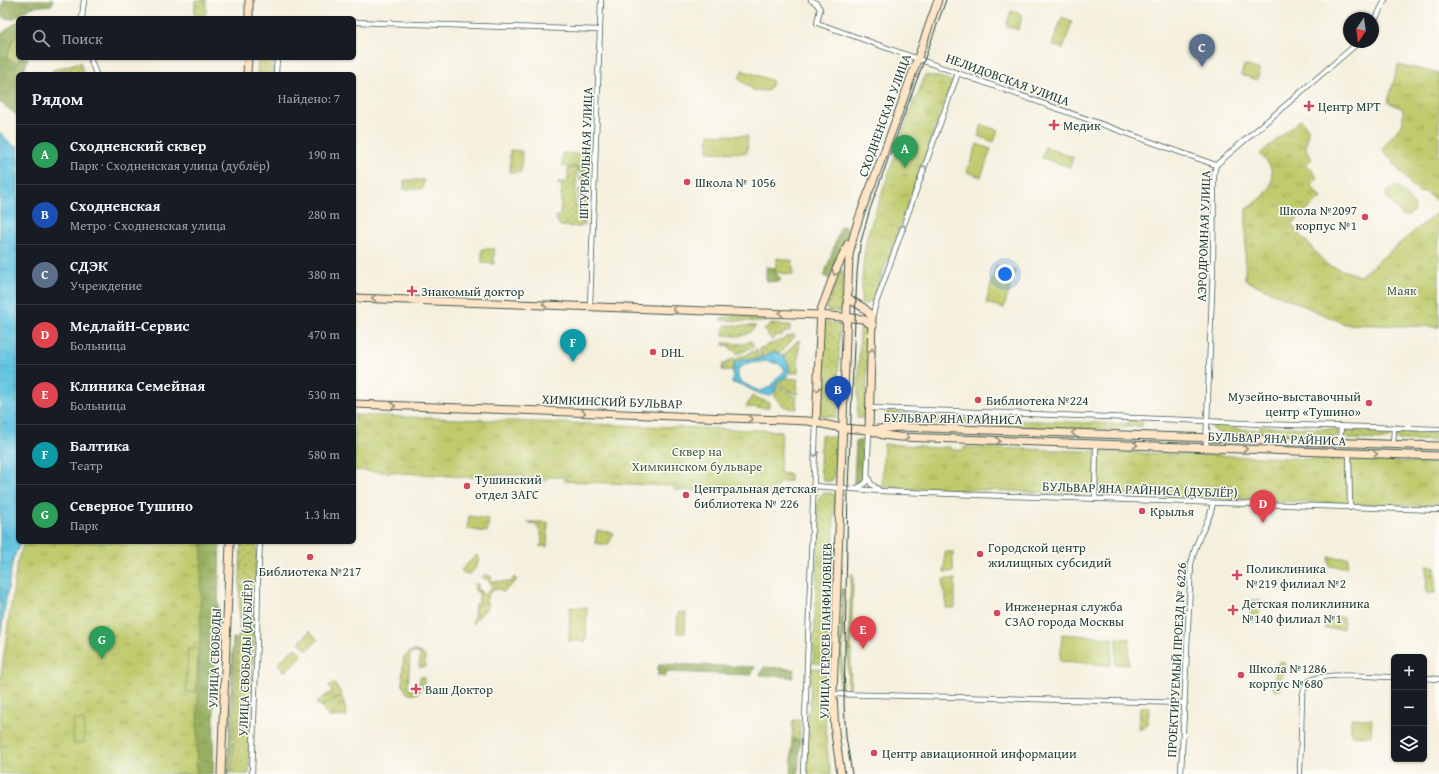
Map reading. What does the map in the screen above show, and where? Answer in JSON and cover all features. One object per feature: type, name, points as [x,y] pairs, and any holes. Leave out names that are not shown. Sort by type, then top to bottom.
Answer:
[{"type":"main road","points":[[249,16],[250,0]]},
{"type":"main road","name":"СХОДНЕНСКАЯ УЛИЦА","points":[[816,422],[820,315],[835,272],[852,238],[938,0]]},
{"type":"main road","points":[[247,72],[248,60]]},
{"type":"main road","name":"СХОДНЕНСКАЯ УЛИЦА","points":[[841,488],[848,267],[852,238]]},
{"type":"main road","points":[[847,297],[866,308],[873,322],[869,430]]},
{"type":"main road","points":[[356,298],[820,315],[863,319],[873,322]]},
{"type":"main road","name":"ХИМКИНСКИЙ БУЛЬВАР","points":[[356,404],[816,422],[842,428],[869,430]]},
{"type":"main road","name":"БУЛЬВАР ЯНА РАЙНИСА","points":[[869,430],[899,427],[1439,446]]},
{"type":"main road","name":"БУЛЬВАР ЯНА РАЙНИСА","points":[[869,430],[883,435],[899,437],[1439,456]]},
{"type":"main road","name":"УЛИЦА ГЕРОЕВ ПАНФИЛОВЦЕВ","points":[[841,488],[833,694],[835,733],[841,774]]},
{"type":"main road","name":"УЛИЦА СВОБОДЫ","points":[[222,774],[230,544]]},
{"type":"street","points":[[82,16],[84,0]]},
{"type":"street","name":"ШТУРВАЛЬНАЯ УЛИЦА","points":[[590,306],[601,0]]},
{"type":"street","name":"НЕЛИДОВСКАЯ УЛИЦА","points":[[811,0],[816,3],[820,9],[817,23],[1216,165]]},
{"type":"street","points":[[1379,12],[1385,0]]},
{"type":"street","points":[[356,22],[600,30]]},
{"type":"street","name":"АЭРОДРОМНАЯ УЛИЦА","points":[[1206,448],[1213,266],[1214,173],[1216,165],[1352,48]]},
{"type":"street","points":[[91,60],[95,72]]},
{"type":"street","points":[[276,72],[277,60]]},
{"type":"street","points":[[873,322],[875,306],[958,72]]},
{"type":"street","points":[[870,408],[1341,427],[1439,429]]},
{"type":"street","points":[[803,774],[816,422]]},
{"type":"street","points":[[1340,442],[1341,427]]},
{"type":"street","points":[[1393,444],[1394,428]]},
{"type":"street","points":[[855,489],[866,483],[869,430]]},
{"type":"street","points":[[1095,499],[1096,444]]},
{"type":"street","points":[[1349,453],[1350,508]]},
{"type":"street","points":[[867,475],[870,484],[875,489],[880,491]]},
{"type":"street","name":"БУЛЬВАР ЯНА РАЙНИСА (ДУБЛЁР)","points":[[814,486],[880,491],[1439,510]]},
{"type":"street","name":"ПРОЕКТИРУЕМЫЙ ПРОЕЗД № 6226","points":[[1181,774],[1191,564],[1195,548],[1210,518],[1213,503]]},
{"type":"street","name":"УЛИЦА СВОБОДЫ (ДУБЛЁР)","points":[[252,774],[260,544]]},
{"type":"street","points":[[1300,774],[1302,697],[1308,682],[1324,676],[1391,677]]},
{"type":"street","points":[[1427,678],[1439,679]]},
{"type":"street","points":[[833,694],[1185,703]]},
{"type":"green space","points":[[4,0],[53,0],[52,5],[32,7],[13,19],[4,18],[0,12]]},
{"type":"green space","points":[[195,0],[206,0],[206,15],[194,15]]},
{"type":"green space","points":[[1011,11],[1023,15],[1018,30],[1006,26]]},
{"type":"green space","points":[[1062,17],[1072,21],[1063,49],[1052,45]]},
{"type":"green space","points":[[16,23],[16,60],[17,63],[19,60],[27,60],[24,72],[16,72],[16,114],[0,102],[0,35]]},
{"type":"green space","points":[[16,34],[16,60],[19,60],[17,63],[6,58]]},
{"type":"green space","points":[[258,60],[273,60],[273,72],[257,72]]},
{"type":"green space","points":[[80,62],[83,72],[52,72],[53,70]]},
{"type":"green space","points":[[1244,65],[1260,70],[1257,80],[1241,75]]},
{"type":"green space","points":[[1398,65],[1439,73],[1439,203],[1425,192],[1418,193],[1382,149],[1403,123],[1403,109],[1388,102]]},
{"type":"green space","points":[[742,70],[773,81],[768,91],[753,90],[739,79]]},
{"type":"green space","points":[[925,75],[952,81],[873,300],[866,304],[861,304],[863,265],[867,236],[914,100],[916,100]]},
{"type":"green space","name":"Маяк","points":[[1301,119],[1308,129],[1306,149],[1312,159],[1307,164],[1318,178],[1311,185],[1321,198],[1291,224],[1327,265],[1360,276],[1439,211],[1439,327],[1345,324],[1245,280],[1246,209],[1262,198],[1266,193],[1272,176],[1268,163],[1260,154]]},
{"type":"green space","points":[[982,125],[998,130],[994,142],[978,136]]},
{"type":"green space","points":[[709,134],[748,136],[747,153],[708,152]]},
{"type":"green space","points":[[977,144],[991,149],[981,177],[967,172]]},
{"type":"green space","points":[[1045,147],[1073,157],[1070,167],[1042,158]]},
{"type":"green space","points":[[510,150],[522,151],[521,172],[510,172]]},
{"type":"green space","points":[[585,150],[588,150],[588,179],[581,168],[562,166],[562,153],[585,154]]},
{"type":"green space","points":[[568,168],[581,169],[587,180],[580,181],[581,171],[577,171],[575,207],[578,207],[579,189],[587,190],[585,225],[581,224],[581,227],[560,226],[556,219],[556,216],[560,216],[562,185],[558,184],[558,182],[568,182]]},
{"type":"green space","points":[[404,180],[424,180],[423,189],[404,189]]},
{"type":"green space","points":[[1397,185],[1415,206],[1414,211],[1409,216],[1402,216],[1387,197],[1386,193]]},
{"type":"green space","points":[[841,226],[846,227],[849,232],[829,279],[824,276]]},
{"type":"green space","points":[[482,249],[494,249],[494,264],[482,263]]},
{"type":"green space","points":[[777,258],[793,261],[793,275],[775,272]]},
{"type":"green space","points":[[996,266],[1015,271],[1004,308],[986,303]]},
{"type":"green space","points":[[766,267],[775,268],[775,272],[781,279],[779,282],[767,281]]},
{"type":"green space","points":[[840,271],[843,271],[841,312],[828,311],[826,309]]},
{"type":"green space","points":[[729,315],[764,317],[766,321],[720,319]]},
{"type":"green space","points":[[827,322],[840,325],[837,414],[835,417],[823,416],[821,414],[823,324]]},
{"type":"green space","points":[[771,324],[790,325],[790,331],[779,336],[778,335],[772,340],[764,330]]},
{"type":"green space","points":[[726,325],[756,326],[749,333],[737,336],[723,335],[724,327]]},
{"type":"green space","points":[[860,326],[866,329],[868,335],[866,414],[863,418],[857,418]]},
{"type":"green space","points":[[793,334],[795,337],[780,353],[774,352],[760,358],[760,348],[772,343],[773,344]]},
{"type":"green space","points":[[798,340],[800,341],[798,373],[789,373],[789,366],[783,356]]},
{"type":"green space","points":[[751,341],[754,347],[741,353],[740,351],[738,354],[727,345],[723,345],[723,343],[743,344]]},
{"type":"green space","points":[[755,349],[757,349],[758,359],[743,359],[734,363],[733,371],[722,370],[723,364],[753,351],[754,352],[756,351]]},
{"type":"green space","points":[[780,379],[798,379],[798,395],[776,384]]},
{"type":"green space","points":[[776,386],[797,397],[797,409],[783,406],[779,402],[774,395],[776,394]]},
{"type":"green space","points":[[752,396],[770,403],[768,408],[746,407]]},
{"type":"green space","points":[[887,412],[908,413],[908,417],[914,417],[914,413],[917,413],[917,417],[1128,424],[1128,420],[1143,421],[1142,426],[1113,430],[886,422]]},
{"type":"green space","name":"Сквер на Химкинском бульваре","points":[[356,415],[782,431],[780,473],[790,474],[790,481],[780,482],[774,491],[769,493],[674,490],[674,486],[564,481],[564,477],[549,477],[544,481],[524,481],[522,475],[486,475],[483,478],[356,470]]},
{"type":"green space","points":[[1213,424],[1234,425],[1234,429],[1260,430],[1260,426],[1333,429],[1338,431],[1338,435],[1333,438],[1221,434],[1213,429]]},
{"type":"green space","points":[[1348,428],[1348,431],[1386,432],[1387,429],[1391,432],[1391,435],[1387,440],[1348,439],[1343,433],[1344,430]]},
{"type":"green space","points":[[1398,430],[1398,432],[1439,434],[1439,441],[1399,440],[1395,437],[1395,432]]},
{"type":"green space","points":[[821,435],[834,437],[837,440],[834,478],[831,481],[824,481],[820,470]]},
{"type":"green space","points":[[856,441],[862,441],[865,443],[864,476],[861,482],[854,483]]},
{"type":"green space","points":[[884,444],[940,448],[950,447],[950,450],[964,450],[964,447],[1439,463],[1439,507],[978,490],[891,489],[890,487],[882,487]]},
{"type":"green space","points":[[824,493],[834,494],[835,497],[832,583],[830,584],[828,648],[830,648],[827,664],[813,663],[819,515],[817,514],[817,505],[818,499]]},
{"type":"green space","points":[[469,516],[489,519],[487,532],[467,529]]},
{"type":"green space","points":[[528,522],[548,522],[547,547],[539,546],[542,545],[541,532],[534,523],[532,525]]},
{"type":"green space","points":[[597,530],[614,533],[608,545],[595,543]]},
{"type":"green space","points":[[23,544],[202,544],[196,774],[0,774],[0,682],[17,563]]},
{"type":"green space","points":[[200,544],[220,544],[218,607],[216,616],[217,642],[214,643],[216,649],[213,690],[213,774],[170,774]]},
{"type":"green space","points":[[241,544],[257,544],[249,774],[232,774]]},
{"type":"green space","points":[[945,552],[953,552],[953,572],[944,572]]},
{"type":"green space","points":[[476,555],[479,557],[477,566],[470,574],[464,573],[461,570]]},
{"type":"green space","points":[[1329,557],[1348,558],[1347,567],[1329,566]]},
{"type":"green space","points":[[1427,566],[1435,567],[1435,593],[1426,593]]},
{"type":"green space","points":[[851,574],[853,574],[850,691],[847,691]]},
{"type":"green space","points":[[484,575],[491,576],[491,581],[512,582],[514,577],[517,580],[503,592],[498,589],[489,593],[485,603],[487,602],[489,606],[472,624],[474,615],[479,612],[474,614],[475,604],[479,604],[479,592],[475,591],[475,587],[482,594],[474,585],[476,583],[479,586],[477,588],[484,595],[493,586],[486,578],[484,580],[482,578]]},
{"type":"green space","points":[[943,579],[955,579],[955,608],[946,608],[946,594],[943,591]]},
{"type":"green space","points":[[842,589],[844,589],[842,688],[839,688]]},
{"type":"green space","points":[[1251,600],[1260,600],[1259,620],[1257,622],[1246,621],[1246,616],[1250,616]]},
{"type":"green space","points":[[570,607],[587,608],[586,641],[569,641]]},
{"type":"green space","points":[[678,613],[686,613],[685,633],[677,633]]},
{"type":"green space","points":[[1328,617],[1344,617],[1343,629],[1324,629]]},
{"type":"green space","points":[[310,631],[318,640],[307,650],[299,642]]},
{"type":"green space","points":[[1062,634],[1113,638],[1111,665],[1060,661]]},
{"type":"green space","points":[[233,638],[235,638],[230,774],[228,774]]},
{"type":"green space","points":[[1117,638],[1130,639],[1128,665],[1115,664]]},
{"type":"green space","points":[[188,649],[198,649],[196,692],[186,692]]},
{"type":"green space","points":[[294,649],[297,649],[301,654],[301,657],[284,671],[279,665],[279,662]]},
{"type":"green space","points":[[410,652],[420,652],[424,655],[425,667],[419,667],[419,653],[410,653],[408,689],[417,690],[420,677],[424,677],[424,685],[418,693],[409,694],[406,692],[403,683],[404,657]]},
{"type":"green space","points":[[1281,661],[1286,664],[1285,672],[1281,678],[1281,687],[1278,691],[1275,691],[1273,688],[1277,667],[1278,663]]},
{"type":"green space","points":[[660,664],[755,667],[751,675],[666,672],[665,677],[658,676],[658,667]]},
{"type":"green space","points":[[764,667],[794,669],[793,678],[760,675]]},
{"type":"green space","points":[[811,668],[825,669],[826,735],[831,774],[805,774],[807,711],[810,711]]},
{"type":"green space","points":[[333,682],[342,694],[331,701],[342,696],[347,716],[329,717],[321,707],[329,702],[321,706],[316,703],[332,691],[329,686]]},
{"type":"green space","points":[[1140,707],[1149,707],[1148,724],[1145,724],[1145,728],[1139,728]]},
{"type":"green space","points":[[1351,718],[1372,719],[1371,736],[1351,735]]},
{"type":"green space","points":[[73,720],[84,720],[84,743],[73,743]]},
{"type":"green space","points":[[793,720],[800,720],[800,741],[795,740],[792,742]]},
{"type":"green space","points":[[795,740],[800,741],[798,774],[791,774],[792,742]]},
{"type":"water","points":[[0,132],[12,145],[16,146],[16,544],[20,544],[13,559],[0,637]]},
{"type":"water","points":[[774,352],[783,356],[788,364],[790,370],[787,376],[778,382],[775,391],[772,394],[764,395],[742,385],[732,383],[734,363],[743,359],[758,359]],"holes":[[[766,361],[779,364],[785,369],[784,372],[777,378],[772,386],[761,391],[754,389],[740,381],[738,378],[738,369],[746,364]]]},
{"type":"tram line","points":[[852,774],[846,737],[844,704],[848,489],[857,273],[860,245],[870,209],[946,0]]},
{"type":"place","name":"СДЭК","points":[[1202,67]]},
{"type":"place","name":"Центр МРТ","points":[[1309,106]]},
{"type":"place","name":"Медик","points":[[1054,125]]},
{"type":"place","name":"Сходненский сквер","points":[[905,168]]},
{"type":"place","name":"Школа № 1056","points":[[687,182]]},
{"type":"place","name":"Школа №2097 корпус №1","points":[[1365,217]]},
{"type":"place","name":"Знакомый доктор","points":[[412,291]]},
{"type":"place","name":"DHL","points":[[653,352]]},
{"type":"place","name":"Балтика","points":[[573,362]]},
{"type":"place","name":"Библиотека №224","points":[[978,400]]},
{"type":"place","name":"Музейно-выставочный центр «Тушино»","points":[[1369,403]]},
{"type":"place","name":"Сходненская","points":[[838,409]]},
{"type":"place","name":"Тушинский отдел ЗАГС","points":[[467,486]]},
{"type":"place","name":"Центральная детская библиотека № 226","points":[[686,495]]},
{"type":"place","name":"Крылья","points":[[1142,511]]},
{"type":"place","name":"МедлайН-Сервис","points":[[1263,523]]},
{"type":"place","name":"Городской центр жилищных субсидий","points":[[980,554]]},
{"type":"place","name":"Библиотека №217","points":[[310,557]]},
{"type":"place","name":"Поликлиника №219 филиал №2","points":[[1237,575]]},
{"type":"place","name":"Детская поликлиника №140 филиал №1","points":[[1233,610]]},
{"type":"place","name":"Инженерная служба СЗАО города Москвы","points":[[997,613]]},
{"type":"place","name":"Клиника Семейная","points":[[863,649]]},
{"type":"place","name":"Северное Тушино","points":[[102,659]]},
{"type":"place","name":"Школа №1286 корпус №680","points":[[1241,675]]},
{"type":"place","name":"Ваш Доктор","points":[[416,689]]},
{"type":"place","name":"Центр авиационной информации","points":[[874,753]]}]
